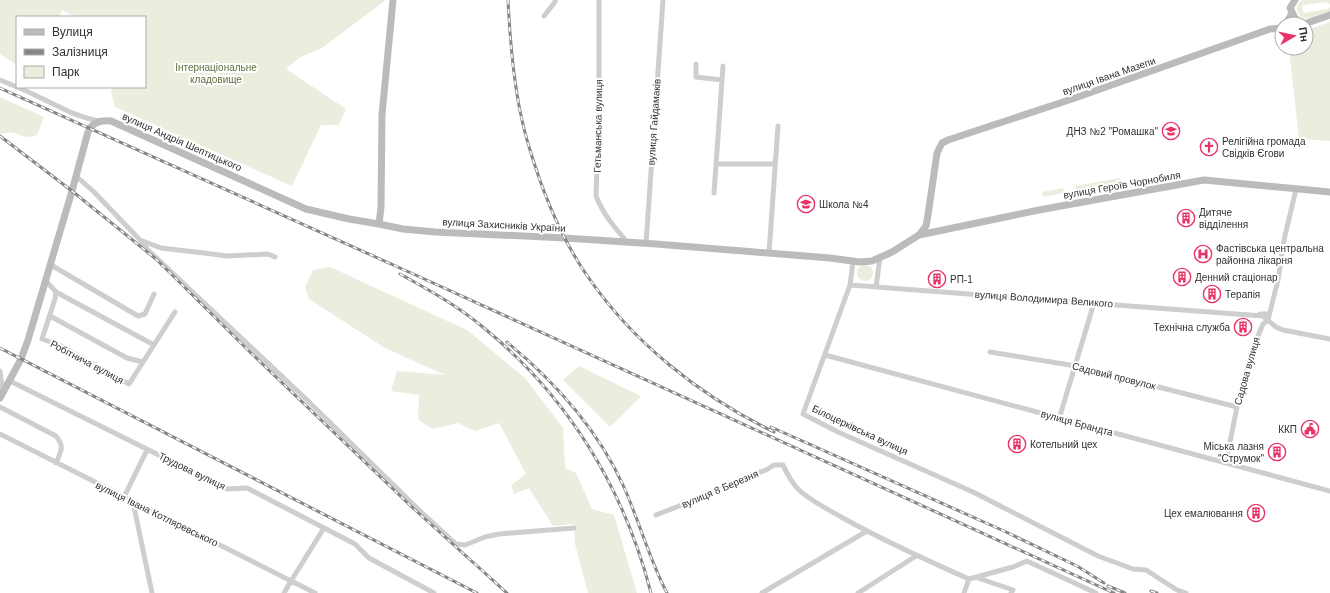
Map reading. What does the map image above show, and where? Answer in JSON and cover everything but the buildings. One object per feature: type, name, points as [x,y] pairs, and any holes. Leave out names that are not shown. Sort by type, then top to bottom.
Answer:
[{"type":"main road","points":[[379,224],[381,207],[382,115],[393,0]]},
{"type":"main road","points":[[1289,0],[1291,11],[1296,16]]},
{"type":"main road","points":[[1289,16],[1295,0]]},
{"type":"main road","points":[[1314,20],[1330,15]]},
{"type":"main road","name":"вулиця Івана Мазепи","points":[[919,235],[927,223],[936,157],[942,143],[1274,29]]},
{"type":"main road","points":[[2,396],[21,359],[46,281],[88,132],[93,124],[101,121]]},
{"type":"main road","name":"вулиця Андрія Шептицького","points":[[101,121],[111,121],[306,209],[349,220],[379,224]]},
{"type":"main road","name":"вулиця Героїв Чорнобиля","points":[[919,235],[1039,210],[1204,180],[1330,192]]},
{"type":"main road","name":"вулиця Захисників України","points":[[379,224],[403,229],[435,232],[565,238],[830,258],[853,262]]},
{"type":"main road","points":[[853,262],[872,261],[880,258],[919,235]]},
{"type":"street","points":[[544,16],[555,0]]},
{"type":"street","name":"Гетьманська вулиця","points":[[599,0],[599,114],[596,196],[607,217],[628,243]]},
{"type":"street","name":"вулиця Гайдамаків","points":[[646,244],[663,0]]},
{"type":"street","points":[[696,64],[696,77],[722,80]]},
{"type":"street","points":[[714,193],[723,66]]},
{"type":"street","points":[[0,80],[16,87]]},
{"type":"street","points":[[19,88],[70,113],[101,121]]},
{"type":"street","points":[[769,253],[778,126]]},
{"type":"street","points":[[716,164],[775,164]]},
{"type":"street","points":[[76,176],[94,192],[148,250],[307,400],[420,511],[456,544],[465,545],[485,536],[499,534],[574,528]]},
{"type":"street","name":"Садова вулиця","points":[[1226,462],[1237,407],[1252,350],[1260,329],[1268,320],[1278,280],[1284,240],[1296,189]]},
{"type":"street","points":[[140,240],[161,248],[227,256],[268,254],[275,257]]},
{"type":"street","points":[[876,287],[880,258]]},
{"type":"street","name":"Білоцерківська вулиця","points":[[853,262],[850,285],[803,414],[838,432],[973,492],[1098,556],[1133,569],[1146,570],[1176,590],[1186,593]]},
{"type":"street","points":[[51,264],[138,316],[145,314],[154,294]]},
{"type":"street","points":[[46,281],[56,292],[154,345]]},
{"type":"street","name":"вулиця Володимира Великого","points":[[850,285],[1263,316],[1283,330],[1330,339]]},
{"type":"street","name":"Робітнича вулиця","points":[[56,292],[42,339],[59,346],[129,384],[176,312]]},
{"type":"street","points":[[1059,418],[1094,303]]},
{"type":"street","name":"вулиця Володимира Великого","points":[[1238,314],[1269,314]]},
{"type":"street","points":[[50,316],[127,358],[143,362]]},
{"type":"street","name":"Садовий провулок","points":[[990,352],[1076,366],[1237,407]]},
{"type":"street","name":"вулиця Брандта","points":[[825,355],[1330,491]]},
{"type":"street","points":[[0,371],[2,396]]},
{"type":"street","name":"Трудова вулиця","points":[[10,382],[227,489],[247,488],[355,544],[369,558],[434,593]]},
{"type":"street","points":[[0,407],[56,436],[62,449],[56,463]]},
{"type":"street","name":"вулиця Івана Котляревського","points":[[0,434],[315,593]]},
{"type":"street","points":[[124,497],[147,450]]},
{"type":"street","name":"вулиця 8 Березня","points":[[656,515],[715,492],[738,480],[766,470],[774,465],[783,465],[790,479],[799,490],[812,500],[867,531]]},
{"type":"street","points":[[133,502],[152,593]]},
{"type":"street","points":[[284,593],[324,528]]},
{"type":"street","points":[[762,593],[867,531],[916,556],[969,579],[1013,567],[1027,561],[1096,593]]},
{"type":"street","points":[[858,593],[916,556]]},
{"type":"street","points":[[977,577],[1013,590],[1012,593]]},
{"type":"street","points":[[964,593],[969,579]]},
{"type":"green space","name":"Інтернаціональне кладовище","points":[[0,0],[386,0],[322,48],[299,58],[286,69],[346,109],[339,125],[321,125],[292,186],[115,107],[111,92],[112,88],[146,88],[146,16],[74,16],[62,10],[59,16],[16,16],[16,64],[0,54]]},
{"type":"green space","points":[[1302,0],[1330,0],[1330,4],[1327,2],[1303,5],[1302,8],[1304,13],[1328,9],[1330,7],[1330,12],[1314,18],[1314,16],[1300,16],[1297,8],[1298,4]]},
{"type":"green space","points":[[1330,22],[1330,141],[1299,139],[1290,56],[1314,56],[1314,27]]},
{"type":"green space","points":[[0,97],[44,117],[37,135],[28,137],[13,133],[0,133]]},
{"type":"green space","points":[[1120,178],[1121,183],[1076,191],[1075,186]]},
{"type":"green space","points":[[1063,188],[1064,193],[1043,197],[1042,192]]},
{"type":"green space","points":[[865,265],[871,267],[873,273],[871,279],[865,281],[859,279],[857,273],[859,267]]},
{"type":"green space","points":[[330,267],[467,330],[525,378],[563,428],[565,468],[576,473],[592,509],[614,515],[637,593],[588,593],[575,544],[574,524],[553,526],[529,488],[514,494],[511,485],[526,474],[499,423],[475,431],[458,423],[433,429],[418,420],[419,395],[391,391],[397,371],[445,375],[385,348],[309,299],[305,287],[313,270]]},
{"type":"green space","points":[[579,366],[641,396],[610,427],[563,380]]},
{"type":"railway","points":[[508,0],[514,75],[525,131],[535,166],[553,214],[577,260],[604,299],[624,322],[670,365],[720,402],[774,432]]},
{"type":"railway","points":[[0,88],[420,277],[1114,593]]},
{"type":"railway","points":[[0,136],[72,191],[156,259],[251,353],[414,509],[507,593]]},
{"type":"railway","points":[[400,274],[454,305],[484,328],[514,355],[542,384],[567,414],[589,447],[608,481],[625,517],[640,554],[651,593]]},
{"type":"railway","points":[[507,342],[558,389],[601,444],[623,485],[655,567],[667,593]]},
{"type":"railway","points":[[0,348],[477,593]]},
{"type":"railway","points":[[771,427],[1004,531],[1077,566],[1104,583]]},
{"type":"railway","points":[[1108,586],[1125,593]]},
{"type":"railway","points":[[1151,591],[1157,593]]},
{"type":"place","name":"ДНЗ №2 \"Ромашка\"","points":[[1171,131]]},
{"type":"place","name":"Релігійна громада Свідків Єгови","points":[[1209,147]]},
{"type":"place","name":"Школа №4","points":[[806,204]]},
{"type":"place","name":"Дитяче відділення","points":[[1186,218]]},
{"type":"place","name":"Фастівська центральна районна лікарня","points":[[1203,254]]},
{"type":"place","name":"Денний стаціонар","points":[[1182,277]]},
{"type":"place","name":"РП-1","points":[[937,279]]},
{"type":"place","name":"Терапія","points":[[1212,294]]},
{"type":"place","name":"Технічна служба","points":[[1243,327]]},
{"type":"place","name":"ККП","points":[[1310,429]]},
{"type":"place","name":"Котельний цех","points":[[1017,444]]},
{"type":"place","name":"Міська лазня \"Струмок\"","points":[[1277,452]]},
{"type":"place","name":"Цех емалювання","points":[[1256,513]]}]
